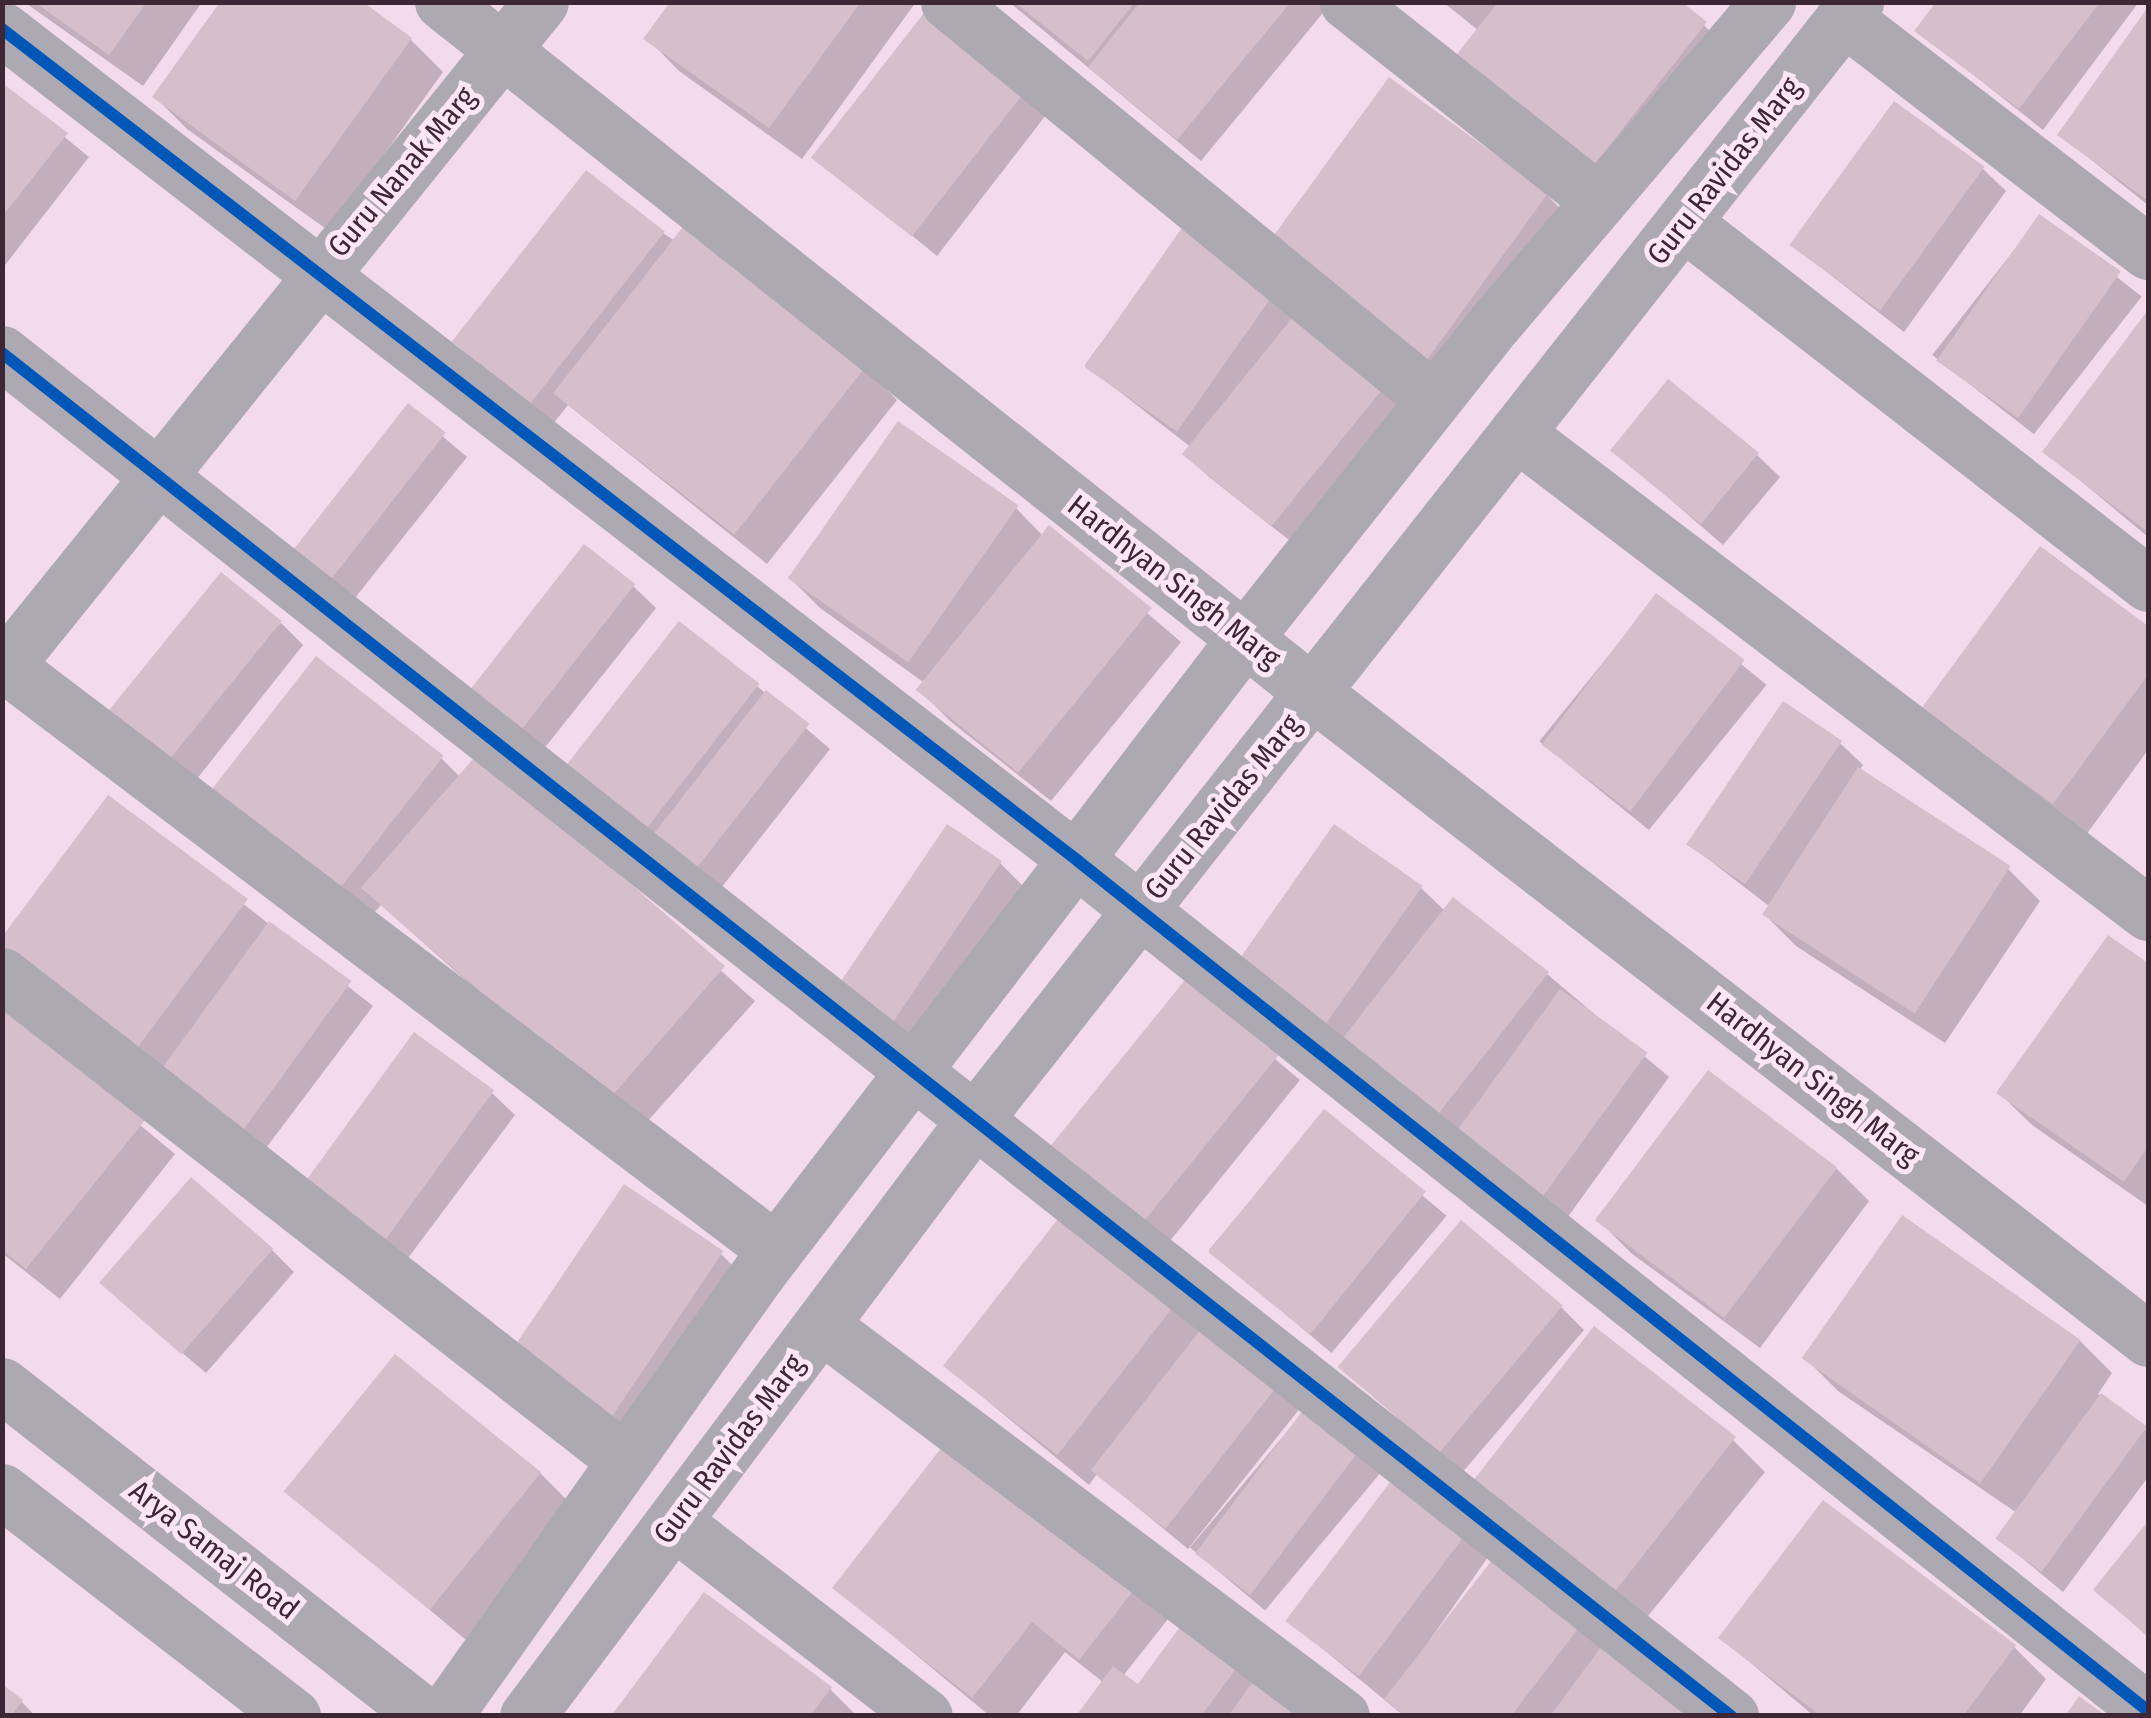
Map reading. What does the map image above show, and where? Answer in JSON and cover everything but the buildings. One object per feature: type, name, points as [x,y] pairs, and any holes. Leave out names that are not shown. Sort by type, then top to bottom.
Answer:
[{"type":"street","name":"Hardhyan Singh Marg","points":[[442,2],[1316,694],[2148,1339]]},
{"type":"street","name":"Guru Nanak Marg","points":[[4,666],[541,2]]},
{"type":"street","points":[[948,2],[1433,399]]},
{"type":"street","points":[[1347,2],[1599,202]]},
{"type":"street","points":[[444,1716],[622,1458],[776,1250],[1078,862],[1245,638],[1433,399],[1760,5]]},
{"type":"street","points":[[1850,10],[2148,252]]},
{"type":"street","name":"Guru Ravidas Marg","points":[[527,1716],[972,1123],[1316,694],[1850,10]]},
{"type":"street","points":[[2,29],[1078,862],[2148,1710]]},
{"type":"street","points":[[1684,223],[2148,584]]},
{"type":"street","points":[[2,354],[972,1123],[1731,1716]]},
{"type":"street","points":[[1516,433],[2148,913]]},
{"type":"street","points":[[4,666],[776,1250]]},
{"type":"street","points":[[2,976],[622,1458]]},
{"type":"street","points":[[822,1326],[1342,1716]]},
{"type":"street","name":"Arya Samaj Road","points":[[2,1385],[426,1716]]},
{"type":"street","points":[[2,1491],[293,1716]]},
{"type":"street","points":[[674,1522],[925,1716]]},
{"type":"cycle path","points":[[2,29],[1078,861],[2148,1711]]},
{"type":"cycle path","points":[[2,353],[1731,1716]]}]
